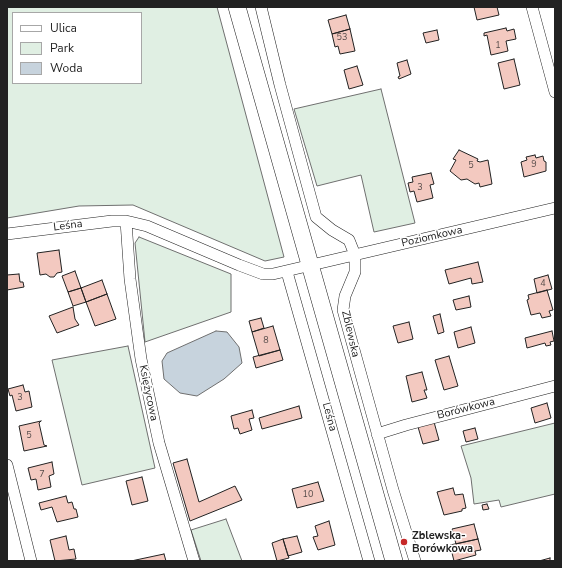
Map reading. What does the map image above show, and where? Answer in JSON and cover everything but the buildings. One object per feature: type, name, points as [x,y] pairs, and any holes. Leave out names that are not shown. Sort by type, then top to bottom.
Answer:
[{"type":"main road","name":"Zblewska","points":[[237,7],[394,561]]},
{"type":"street","points":[[261,7],[280,85],[316,217],[332,230],[349,240],[355,255]]},
{"type":"street","points":[[532,7],[555,92]]},
{"type":"street","name":"Poziomkowa","points":[[310,266],[555,208]]},
{"type":"street","name":"Leśna","points":[[7,234],[105,222],[126,221],[147,226],[232,263],[263,274],[287,272],[310,266]]},
{"type":"street","name":"Księżycowa","points":[[126,221],[130,279],[141,359],[159,443],[194,561]]},
{"type":"street","name":"Zblewska","points":[[355,255],[355,272],[345,296],[343,310],[377,434],[415,561]]},
{"type":"street","name":"Leśna","points":[[287,272],[369,561]]},
{"type":"street","name":"Borówkowa","points":[[377,434],[406,424],[555,386]]},
{"type":"street","points":[[7,465],[31,561]]},
{"type":"green space","points":[[7,7],[217,7],[284,257],[265,261],[133,205],[79,206],[7,218]]},
{"type":"green space","points":[[381,89],[415,223],[374,232],[361,175],[317,186],[294,109]]},
{"type":"green space","points":[[139,237],[231,274],[231,312],[145,342],[135,243]]},
{"type":"green space","points":[[128,346],[155,468],[82,485],[52,360]]},
{"type":"green space","points":[[555,423],[555,494],[501,507],[499,500],[474,504],[471,478],[461,446]]},
{"type":"green space","points":[[226,519],[242,561],[201,561],[191,530]]},
{"type":"water","points":[[216,331],[227,332],[239,347],[242,363],[224,379],[197,396],[180,393],[164,379],[162,361],[167,353]]},
{"type":"place","name":"Zblewska- Borówkowa","points":[[404,542]]}]
